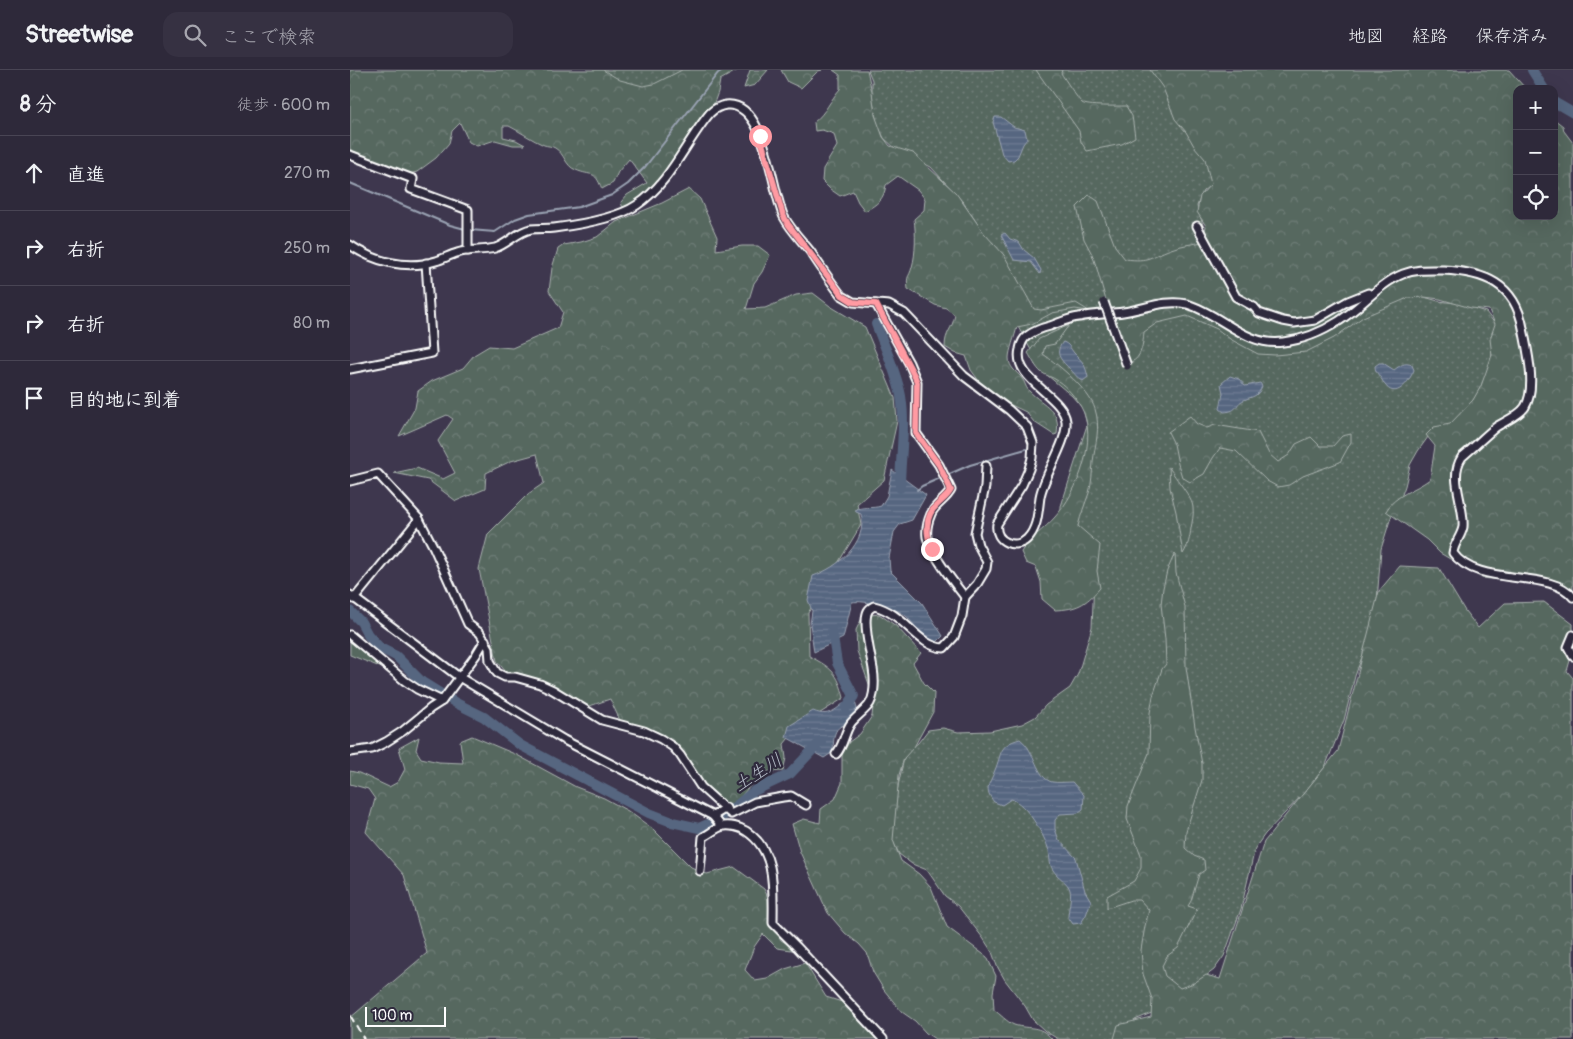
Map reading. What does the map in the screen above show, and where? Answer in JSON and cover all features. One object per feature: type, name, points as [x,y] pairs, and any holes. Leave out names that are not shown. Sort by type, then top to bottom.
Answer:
[{"type":"street","points":[[350,245],[374,259],[391,263],[426,263],[459,252],[493,248],[507,243],[524,231],[531,229],[552,229],[610,216],[636,206],[657,187],[716,107],[735,105],[746,111],[754,120],[766,154],[781,210],[788,224],[842,295],[853,302],[889,305],[904,313],[964,376],[1009,410],[1027,427],[1033,443],[1031,463],[1022,485],[996,528],[996,532],[1001,540],[1020,543],[1025,541],[1033,530],[1041,493],[1064,436],[1066,423],[1061,410],[1021,366],[1018,356],[1021,343],[1027,336],[1038,330],[1076,317],[1125,312],[1170,302],[1188,305],[1206,312],[1251,338],[1268,343],[1284,342],[1312,335],[1340,321],[1378,289],[1404,273],[1421,269],[1464,271],[1503,287],[1516,304],[1522,322],[1529,361],[1528,399],[1523,410],[1497,427],[1462,457],[1459,462],[1457,484],[1463,513],[1463,528],[1454,546],[1454,553],[1460,560],[1482,572],[1554,585],[1564,588],[1573,597]]},
{"type":"street","points":[[350,155],[413,179],[411,189],[468,210],[468,251]]},
{"type":"street","points":[[1197,226],[1236,296],[1254,307],[1259,313],[1294,323],[1316,320],[1348,302],[1378,289]]},
{"type":"street","points":[[350,369],[432,353],[426,263]]},
{"type":"street","points":[[1104,302],[1127,366]]},
{"type":"street","points":[[876,304],[909,363],[917,382],[916,433],[939,465],[951,490],[947,498],[936,506],[931,513],[927,527],[927,538],[932,549],[965,597]]},
{"type":"street","points":[[836,754],[842,747],[851,723],[868,707],[873,694],[873,668],[870,660],[866,628],[867,612],[874,606],[885,608],[900,618],[934,648],[944,648],[954,637],[962,616],[965,597],[977,584],[986,569],[987,562],[978,546],[975,533],[985,487],[986,466]]},
{"type":"street","points":[[350,481],[378,474],[418,520],[434,548],[468,624],[480,633],[485,640],[489,648],[490,661],[496,673],[505,677],[514,677],[540,684],[602,720],[661,739],[673,747],[680,755],[701,787],[731,814],[755,802],[791,796],[806,805]]},
{"type":"street","points":[[418,520],[352,597],[459,676],[564,740],[714,817],[721,826]]},
{"type":"street","points":[[350,635],[411,685],[442,701]]},
{"type":"street","points":[[1573,635],[1568,647],[1573,656]]},
{"type":"street","points":[[350,752],[372,749],[386,742],[442,701],[485,640]]},
{"type":"street","points":[[714,817],[726,808]]},
{"type":"street","points":[[700,871],[703,837],[710,835],[721,826],[741,828],[752,835],[770,863],[773,880],[773,923],[882,1039]]},
{"type":"green space","points":[[351,70],[603,70],[620,80],[643,86],[654,84],[682,70],[738,70],[720,80],[714,103],[692,130],[681,151],[654,192],[623,209],[621,202],[627,195],[647,183],[629,159],[618,172],[613,183],[602,189],[594,176],[572,168],[555,148],[544,145],[509,126],[503,126],[503,137],[516,140],[525,145],[513,145],[495,140],[477,146],[469,142],[460,123],[452,131],[449,143],[436,158],[417,172],[405,175],[373,162],[363,155],[350,151]]},
{"type":"green space","points":[[593,70],[690,70],[662,83],[629,90]]},
{"type":"green space","points":[[750,70],[768,70],[755,85],[744,88]]},
{"type":"green space","points":[[781,70],[822,70],[818,71],[801,88],[788,82]]},
{"type":"green space","points":[[833,70],[867,70],[875,115],[883,137],[890,146],[913,153],[956,193],[984,233],[1004,255],[1034,309],[1041,310],[1076,303],[1089,311],[1075,309],[1052,313],[1032,324],[1017,327],[1011,347],[1009,361],[1011,367],[1022,379],[1029,391],[1054,413],[1058,426],[1057,434],[1054,435],[1034,422],[1026,412],[994,397],[985,389],[971,370],[966,356],[955,353],[945,347],[946,338],[955,315],[946,308],[935,305],[908,289],[908,279],[915,250],[914,219],[924,210],[925,199],[918,190],[898,176],[886,185],[880,201],[865,211],[853,191],[840,196],[822,181],[823,169],[837,146],[834,134],[822,130],[815,131],[814,122],[840,89],[840,75]]},
{"type":"green space","points":[[868,70],[1157,70],[1215,175],[1211,185],[1203,191],[1197,206],[1207,238],[1389,297],[1421,296],[1438,301],[1456,303],[1486,312],[1496,325],[1490,365],[1477,395],[1456,421],[1428,437],[1410,465],[1405,486],[1399,503],[1391,517],[1381,549],[1377,601],[1366,646],[1355,676],[1344,720],[1325,767],[1304,793],[1265,834],[1255,848],[1241,909],[1224,956],[1214,970],[1161,1009],[1135,1020],[1118,1039],[1058,1039],[1045,1031],[1033,1020],[1005,980],[992,952],[958,906],[945,896],[927,870],[912,864],[899,854],[892,839],[897,791],[905,753],[918,743],[928,730],[943,728],[958,732],[990,731],[1022,724],[1035,717],[1046,705],[1070,688],[1078,674],[1092,627],[1094,579],[1061,522],[1061,506],[1087,425],[1083,409],[1072,396],[1035,365],[1031,350],[1013,318],[981,229],[963,202],[931,167],[897,150],[884,138],[877,124],[872,96],[872,80]]},
{"type":"green space","points":[[1036,70],[1062,70],[1061,73],[1082,103],[1103,106],[1126,106],[1132,116],[1135,137],[1122,144],[1087,151],[1081,142],[1079,131]]},
{"type":"green space","points":[[1150,70],[1509,70],[1522,85],[1513,85],[1513,220],[1558,220],[1558,122],[1563,126],[1564,131],[1573,143],[1573,594],[1544,585],[1482,578],[1440,553],[1427,540],[1386,511],[1400,497],[1430,479],[1435,446],[1426,435],[1434,427],[1450,424],[1473,400],[1481,386],[1492,355],[1490,339],[1495,324],[1489,310],[1471,308],[1440,299],[1408,298],[1363,317],[1334,338],[1306,352],[1275,355],[1258,354],[1230,339],[1217,329],[1187,316],[1157,323],[1144,332],[1141,350],[1135,360],[1131,362],[1125,355],[1121,339],[1113,325],[1092,254],[1084,239],[1077,207],[1089,195],[1098,201],[1115,246],[1125,259],[1145,259],[1175,248],[1203,242],[1206,226],[1197,212],[1200,196],[1211,184],[1205,159],[1175,119],[1163,88]]},
{"type":"green space","points":[[689,189],[700,199],[717,237],[716,250],[742,246],[758,246],[770,255],[754,283],[746,309],[765,308],[796,295],[813,293],[830,306],[865,327],[895,398],[897,421],[884,480],[857,504],[861,525],[808,613],[809,656],[833,672],[844,698],[798,727],[784,744],[786,758],[783,771],[762,772],[730,809],[710,797],[680,754],[658,732],[623,727],[610,699],[578,710],[563,691],[510,677],[497,661],[479,569],[488,534],[528,494],[544,483],[537,454],[511,461],[486,473],[485,489],[456,501],[428,480],[394,473],[417,468],[443,479],[455,473],[438,441],[453,419],[447,415],[399,436],[415,408],[418,391],[432,381],[463,368],[474,355],[489,346],[512,348],[558,328],[563,312],[549,291],[552,268],[558,249],[564,245],[597,237],[616,222],[662,203]]},
{"type":"green space","points":[[1069,325],[1055,344],[1045,346],[1043,354],[1065,371],[1087,394],[1097,416],[1097,436],[1091,485],[1078,526],[1100,545],[1097,571],[1100,588],[1080,605],[1069,609],[1055,610],[1042,599],[1041,582],[1036,567],[1026,563],[1021,552],[1055,517],[1071,494],[1083,464],[1088,434],[1086,420],[1077,400],[1061,383],[1039,370],[1028,353],[1039,339]]},
{"type":"green space","points":[[1190,416],[1197,424],[1207,428],[1215,425],[1258,432],[1269,454],[1278,462],[1289,455],[1296,444],[1311,437],[1320,446],[1333,446],[1342,436],[1351,434],[1351,442],[1340,462],[1303,476],[1289,485],[1278,487],[1267,481],[1236,451],[1220,448],[1204,474],[1190,482],[1182,477],[1174,444],[1168,432]]},
{"type":"green space","points":[[1169,467],[1187,494],[1193,508],[1189,539],[1183,554],[1170,488]]},
{"type":"green space","points":[[1175,553],[1176,573],[1185,607],[1186,667],[1202,764],[1202,780],[1186,831],[1185,848],[1194,856],[1204,860],[1205,870],[1199,874],[1188,906],[1197,909],[1178,948],[1167,956],[1162,966],[1165,976],[1180,988],[1194,983],[1206,975],[1220,979],[1264,842],[1338,751],[1379,591],[1400,566],[1439,568],[1465,611],[1478,628],[1505,603],[1544,602],[1573,624],[1573,650],[1567,671],[1573,678],[1573,1039],[1114,1039],[1118,1025],[1151,1017],[1152,999],[1143,974],[1141,950],[1149,910],[1140,900],[1131,900],[1107,908],[1107,896],[1134,881],[1141,868],[1141,855],[1127,819],[1128,806],[1149,753],[1150,713],[1153,696],[1162,669],[1166,664],[1161,604],[1167,571]]},
{"type":"green space","points":[[879,614],[896,626],[921,653],[913,663],[924,683],[934,693],[933,712],[914,747],[904,758],[899,775],[893,840],[901,861],[919,874],[931,887],[947,927],[987,957],[996,976],[993,993],[994,1010],[1014,1025],[1038,1029],[1052,1039],[935,1039],[926,1033],[915,1021],[902,1012],[884,990],[873,972],[867,953],[845,933],[828,913],[800,852],[792,824],[804,819],[820,823],[821,809],[835,799],[842,783],[842,755],[849,742],[860,734],[872,716],[874,698],[857,651],[856,630],[863,616]]},
{"type":"green space","points":[[350,640],[377,652],[388,666],[385,669],[350,655]]},
{"type":"green space","points":[[472,736],[517,755],[576,787],[604,798],[628,811],[653,829],[691,867],[707,874],[734,867],[764,889],[772,906],[772,924],[781,940],[799,951],[777,948],[763,934],[754,947],[745,970],[755,981],[767,979],[785,969],[805,963],[826,997],[842,1002],[876,1039],[350,1039],[350,1018],[427,953],[404,875],[366,832],[375,799],[368,789],[350,784],[350,771],[359,773],[389,787],[398,782],[405,769],[399,748],[419,737],[416,750],[421,758],[439,762],[463,763],[460,741]]},
{"type":"water","points":[[995,117],[1001,117],[1014,127],[1025,130],[1027,139],[1014,160],[1008,161],[1002,154],[993,122]]},
{"type":"water","points":[[1005,233],[1010,239],[1019,242],[1024,250],[1034,258],[1041,270],[1040,274],[1031,262],[1014,260],[1001,235]]},
{"type":"water","points":[[1063,342],[1068,345],[1085,366],[1088,377],[1083,381],[1076,376],[1060,357],[1059,350]]},
{"type":"water","points":[[1383,363],[1394,370],[1403,364],[1409,364],[1412,365],[1414,370],[1404,386],[1395,391],[1386,387],[1377,373],[1375,366]]},
{"type":"water","points":[[1230,376],[1239,379],[1245,386],[1260,383],[1262,386],[1255,396],[1241,402],[1235,409],[1224,412],[1220,409],[1223,393],[1221,384]]},
{"type":"water","points":[[892,470],[926,495],[912,520],[900,524],[894,532],[889,558],[890,571],[922,603],[943,636],[932,647],[909,619],[901,613],[880,605],[852,602],[843,638],[814,652],[810,624],[812,611],[808,600],[813,576],[832,567],[849,553],[860,535],[862,525],[861,514],[855,510],[881,506],[887,496]]},
{"type":"water","points":[[853,697],[857,714],[850,724],[844,725],[837,730],[834,737],[833,752],[824,758],[786,737],[789,726],[813,711],[820,713],[830,712]]},
{"type":"water","points":[[1020,739],[1029,750],[1042,775],[1052,782],[1072,782],[1084,795],[1083,809],[1078,813],[1060,814],[1055,820],[1055,829],[1059,840],[1076,858],[1085,891],[1091,901],[1081,923],[1073,924],[1068,917],[1070,890],[1052,868],[1047,845],[1029,813],[1011,799],[1002,805],[994,802],[989,793],[988,786],[1004,747]]},
{"type":"waterway","points":[[470,230],[495,232],[515,219],[529,214],[579,207],[612,195],[628,184],[645,167],[718,73],[723,70]]},
{"type":"waterway","points":[[1532,70],[1541,85]]},
{"type":"waterway","points":[[1558,104],[1573,113]]},
{"type":"waterway","points":[[350,183],[450,225],[465,229]]},
{"type":"waterway","name":"土生川","points":[[876,324],[901,396],[903,430],[900,488]]},
{"type":"waterway","points":[[917,490],[970,465],[1026,449]]},
{"type":"waterway","name":"土生川","points":[[350,611],[361,622],[368,635],[380,648],[396,656],[422,682],[456,703],[484,717],[520,745],[649,813],[672,822],[699,828],[721,818],[754,791],[790,774],[821,741]]},
{"type":"waterway","name":"土生川","points":[[832,631],[837,663],[854,696],[846,708]]},
{"type":"railway","points":[[350,1015],[364,1039]]},
{"type":"route","points":[[760,136],[783,215],[788,224],[842,295],[853,302],[876,304],[915,377],[917,382],[916,433],[939,465],[951,490],[947,498],[936,506],[931,513],[927,527],[927,538],[932,549]]}]
